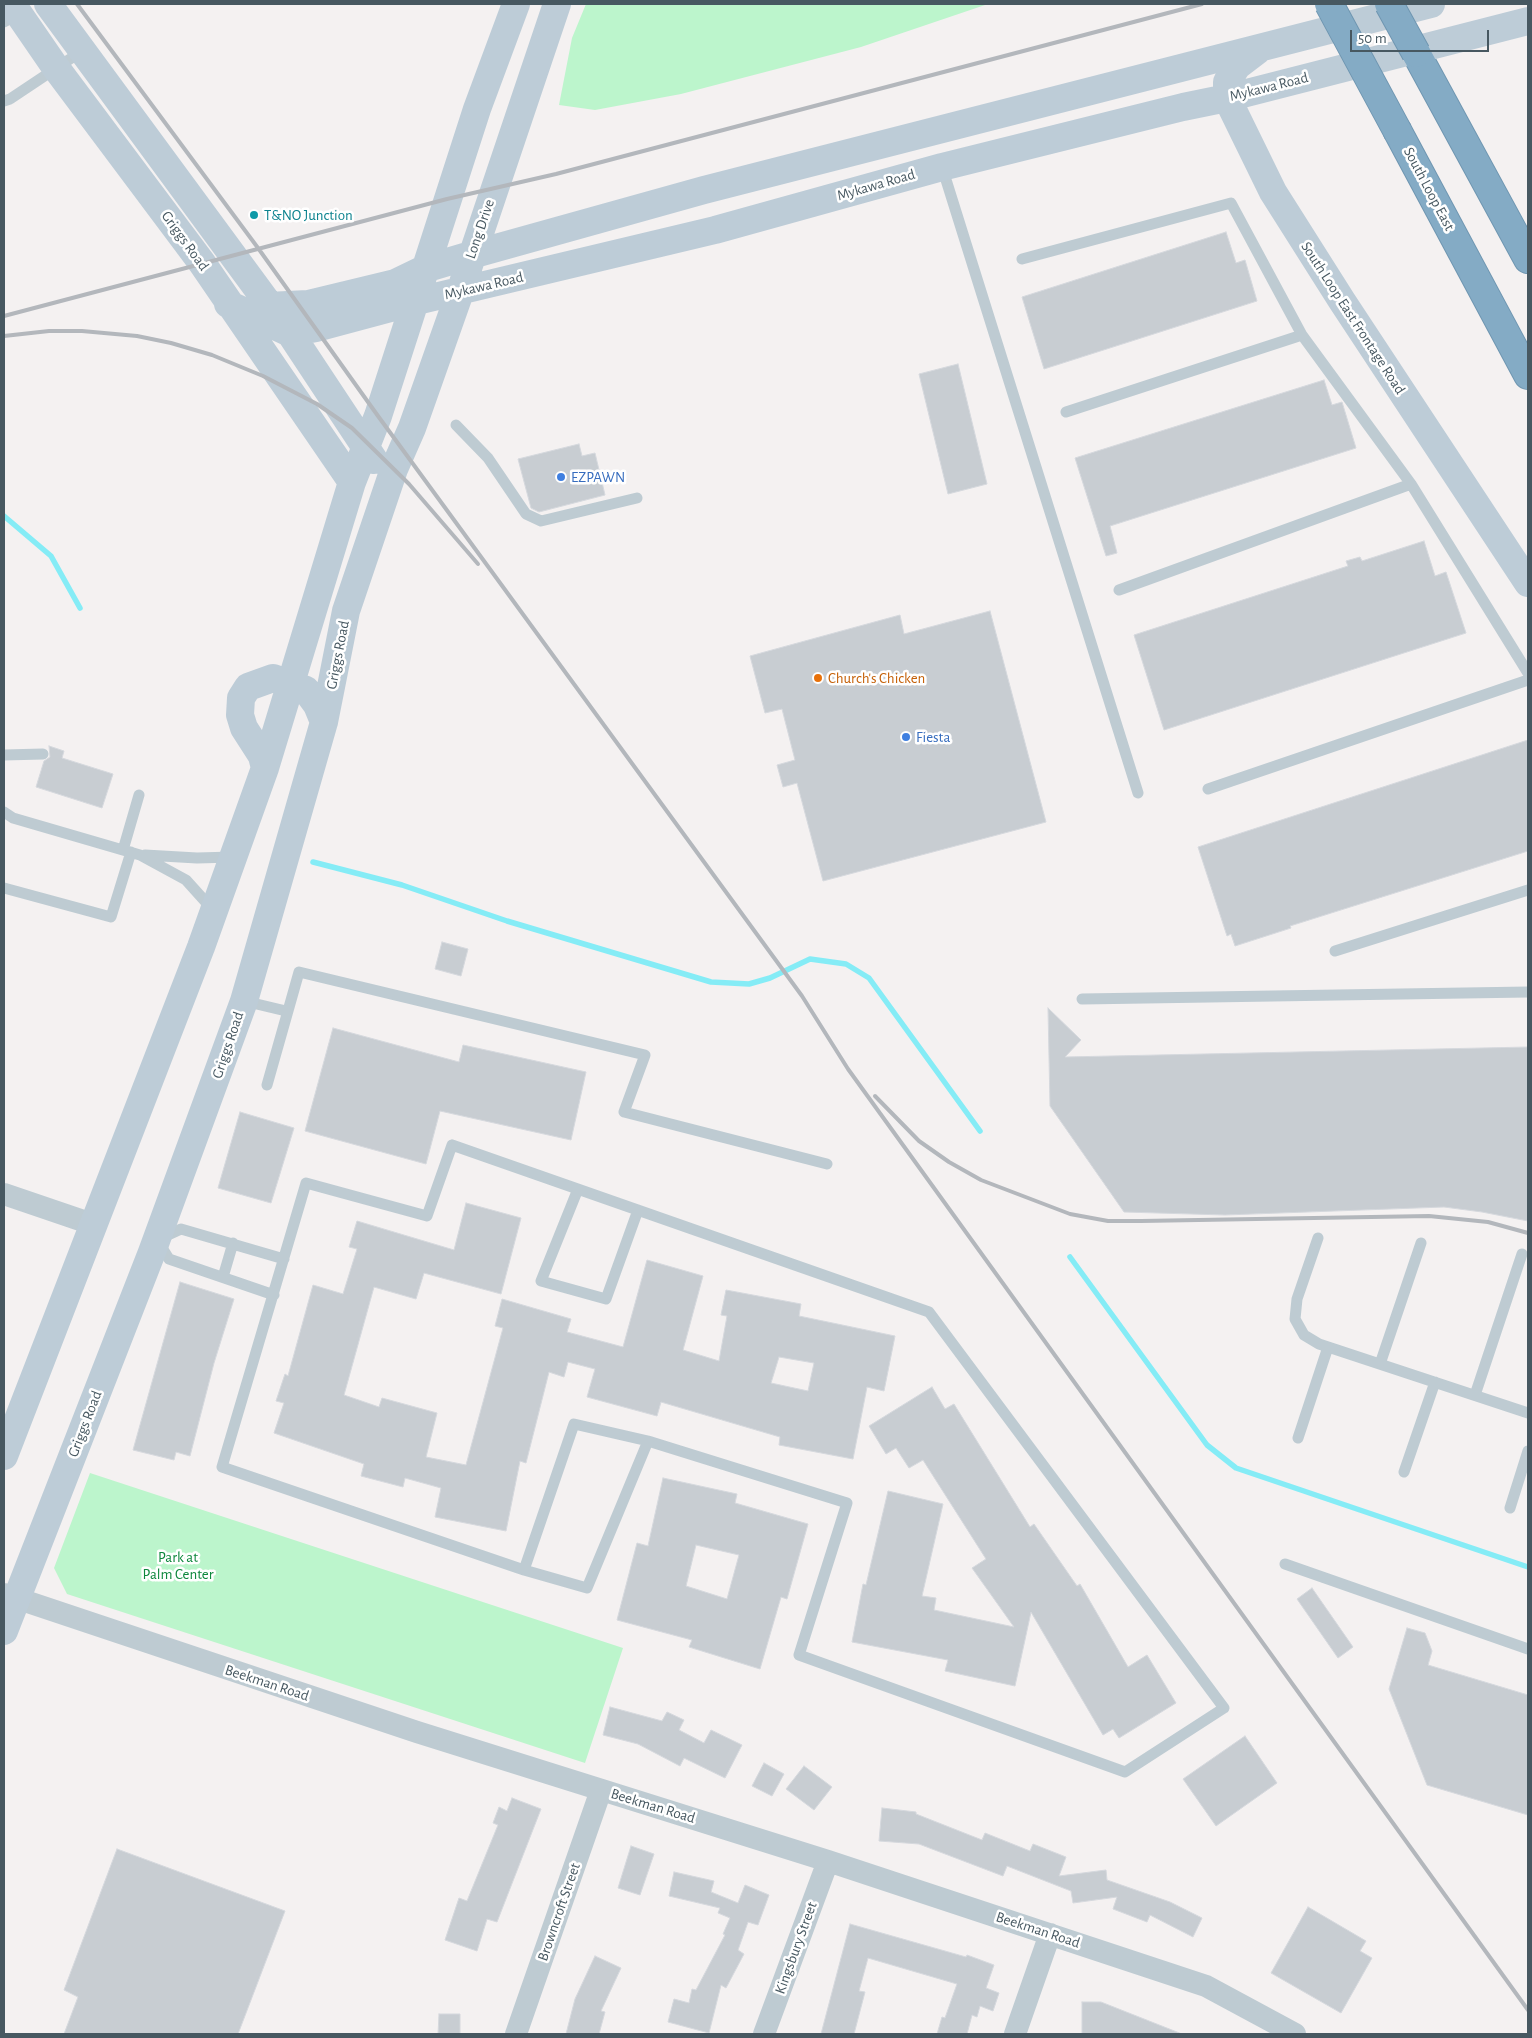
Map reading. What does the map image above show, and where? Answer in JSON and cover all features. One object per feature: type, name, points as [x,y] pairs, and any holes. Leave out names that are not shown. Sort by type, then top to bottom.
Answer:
[{"type":"highway","name":"South Loop East","points":[[1329,4],[1528,375]]},
{"type":"highway","points":[[1388,4],[1528,259]]},
{"type":"highway","points":[[1399,4],[1416,53]]},
{"type":"main road","name":"Griggs Road","points":[[4,1631],[10,1596],[157,1240],[244,1001],[324,722],[346,611],[390,482],[290,333],[268,306],[48,4]]},
{"type":"main road","points":[[4,1456],[95,1225],[214,910],[265,768],[352,482],[366,448],[477,109],[516,4]]},
{"type":"main road","points":[[526,4],[555,9]]},
{"type":"main road","name":"Mykawa Road","points":[[268,306],[308,304],[395,283],[424,269],[704,190],[1431,4]]},
{"type":"main road","name":"Long Drive","points":[[390,482],[412,428],[460,292],[555,9]]},
{"type":"main road","name":"Griggs Road","points":[[12,13],[56,68],[202,263],[228,304],[352,482]]},
{"type":"main road","name":"Mykawa Road","points":[[290,333],[379,313],[413,302],[714,230],[942,167],[1183,107],[1227,98],[1528,21]]},
{"type":"main road","points":[[1227,98],[1227,82],[1237,66],[1260,48]]},
{"type":"main road","name":"South Loop East Frontage Road","points":[[1227,98],[1278,200],[1342,302],[1528,584]]},
{"type":"main road","points":[[806,163],[816,202]]},
{"type":"main road","points":[[704,190],[714,230]]},
{"type":"main road","points":[[228,304],[290,333]]},
{"type":"main road","points":[[265,768],[262,756],[244,728],[240,714],[241,698],[248,687],[259,681],[273,678],[306,690],[317,705],[324,722]]},
{"type":"street","points":[[4,1194],[95,1225]]},
{"type":"street","name":"Beekman Road","points":[[10,1596],[176,1653],[828,1861],[1206,1986],[1295,2034]]},
{"type":"street","name":"Browncroft Street","points":[[516,2034],[601,1790]]},
{"type":"street","name":"Kingsbury Street","points":[[764,2034],[828,1861]]},
{"type":"street","points":[[1015,2034],[1050,1934]]},
{"type":"lane","points":[[4,101],[10,100],[82,50]]},
{"type":"lane","points":[[942,167],[1138,793]]},
{"type":"lane","points":[[1022,259],[1231,203],[1302,335],[1411,484],[1528,674]]},
{"type":"lane","points":[[1066,412],[1302,335]]},
{"type":"lane","points":[[456,426],[488,458],[526,514],[541,521],[637,498]]},
{"type":"lane","points":[[1119,590],[1411,484]]},
{"type":"lane","points":[[1208,789],[1528,680]]},
{"type":"lane","points":[[4,756],[42,754]]},
{"type":"lane","points":[[4,888],[111,917],[131,852],[139,795]]},
{"type":"lane","points":[[4,812],[13,818],[131,852],[197,858],[233,856]]},
{"type":"lane","points":[[131,852],[186,880],[214,910]]},
{"type":"lane","points":[[1335,951],[1528,890]]},
{"type":"lane","points":[[266,1084],[299,972],[644,1055],[624,1112],[827,1164]]},
{"type":"lane","points":[[1082,999],[1528,992]]},
{"type":"lane","points":[[244,1001],[286,1011]]},
{"type":"lane","points":[[524,1570],[574,1424],[648,1441],[847,1503],[799,1655],[1125,1772],[1224,1708],[929,1312],[452,1145],[427,1216],[306,1183],[222,1466],[524,1570],[587,1588],[648,1441]]},
{"type":"lane","points":[[578,1189],[540,1281],[606,1299],[638,1210]]},
{"type":"lane","points":[[274,1294],[169,1260],[157,1240],[181,1229],[284,1259]]},
{"type":"lane","points":[[1318,1238],[1297,1299],[1295,1319],[1304,1335],[1328,1347],[1528,1413]]},
{"type":"lane","points":[[223,1277],[233,1243]]},
{"type":"lane","points":[[1380,1364],[1421,1243]]},
{"type":"lane","points":[[1476,1395],[1522,1254]]},
{"type":"lane","points":[[1298,1438],[1328,1347]]},
{"type":"lane","points":[[1404,1472],[1435,1382]]},
{"type":"lane","points":[[1510,1508],[1528,1451]]},
{"type":"lane","points":[[1285,1564],[1528,1648]]},
{"type":"green space","points":[[586,4],[988,4],[861,47],[681,94],[595,110],[559,105],[572,38]]},
{"type":"green space","name":"Park at Palm Center","points":[[90,1473],[623,1648],[585,1763],[67,1594],[54,1568]]},
{"type":"building","points":[[1226,232],[1236,263],[1245,260],[1257,301],[1044,369],[1022,297]]},
{"type":"building","points":[[958,364],[987,484],[948,494],[919,374]]},
{"type":"building","points":[[1324,380],[1332,405],[1342,402],[1356,448],[1110,526],[1117,553],[1106,556],[1075,458]]},
{"type":"building","name":"EZPAWN","points":[[579,444],[582,456],[595,453],[605,495],[539,512],[531,508],[518,459]]},
{"type":"building","points":[[1424,541],[1435,576],[1446,572],[1466,633],[1164,730],[1134,635],[1348,566],[1346,561],[1360,557],[1362,561]]},
{"type":"building","name":"Fiesta","points":[[990,611],[1046,822],[823,881],[797,783],[783,787],[777,765],[795,760],[782,709],[765,713],[750,656],[900,615],[904,634]]},
{"type":"building","points":[[1528,740],[1528,851],[1290,926],[1291,928],[1235,946],[1231,934],[1227,936],[1198,847]]},
{"type":"building","points":[[49,746],[64,751],[62,758],[113,774],[102,808],[36,787],[44,761],[50,757]]},
{"type":"building","points":[[442,942],[468,949],[461,976],[435,969]]},
{"type":"building","points":[[1048,1008],[1081,1040],[1065,1057],[1528,1047],[1528,1221],[1444,1207],[1225,1215],[1124,1212],[1050,1106]]},
{"type":"building","points":[[333,1028],[459,1062],[463,1045],[586,1072],[571,1140],[440,1111],[426,1164],[305,1131]]},
{"type":"building","points":[[240,1112],[294,1128],[271,1203],[218,1188]]},
{"type":"building","points":[[466,1203],[521,1218],[501,1294],[424,1273],[416,1299],[374,1287],[344,1395],[379,1407],[382,1398],[437,1413],[426,1457],[466,1465],[503,1328],[495,1326],[502,1299],[571,1319],[567,1332],[623,1347],[647,1260],[703,1276],[683,1350],[719,1361],[727,1316],[721,1315],[726,1290],[801,1304],[799,1316],[895,1336],[884,1391],[867,1387],[853,1459],[779,1445],[780,1437],[661,1402],[657,1416],[587,1397],[595,1369],[568,1362],[564,1377],[549,1372],[526,1463],[520,1461],[506,1531],[435,1517],[441,1488],[405,1478],[403,1487],[361,1476],[364,1464],[274,1433],[284,1403],[276,1401],[285,1374],[288,1376],[313,1285],[343,1294],[357,1249],[349,1247],[357,1221],[454,1250]],"holes":[[[779,1357],[814,1363],[808,1391],[771,1383]]]},
{"type":"building","points":[[180,1282],[234,1299],[214,1363],[190,1456],[176,1452],[174,1460],[133,1450]]},
{"type":"building","points":[[932,1387],[945,1409],[954,1404],[1030,1527],[1034,1524],[1077,1586],[1080,1584],[1128,1667],[1147,1655],[1176,1703],[1119,1738],[1113,1729],[1103,1735],[1031,1612],[1015,1686],[945,1671],[948,1660],[852,1642],[863,1584],[866,1585],[888,1491],[943,1504],[922,1596],[936,1598],[934,1610],[1014,1627],[972,1568],[986,1559],[923,1460],[909,1468],[896,1448],[886,1454],[869,1426]]},
{"type":"building","points":[[663,1478],[737,1494],[735,1503],[808,1524],[787,1599],[781,1597],[760,1669],[689,1647],[692,1640],[617,1620],[637,1543],[648,1546]],"holes":[[[696,1545],[739,1555],[727,1599],[686,1586]]]},
{"type":"building","points":[[1312,1588],[1353,1647],[1338,1658],[1297,1599]]},
{"type":"building","points":[[1407,1628],[1425,1633],[1432,1651],[1428,1665],[1528,1695],[1528,1815],[1427,1785],[1389,1689]]},
{"type":"building","points":[[610,1707],[662,1721],[667,1712],[684,1720],[679,1730],[704,1743],[711,1730],[742,1745],[725,1778],[684,1758],[680,1766],[638,1744],[603,1735]]},
{"type":"building","points":[[1245,1736],[1277,1783],[1216,1826],[1183,1779]]},
{"type":"building","points":[[764,1763],[784,1774],[772,1796],[752,1786]]},
{"type":"building","points":[[804,1766],[832,1787],[814,1810],[786,1789]]},
{"type":"building","points":[[512,1798],[541,1809],[497,1922],[487,1919],[477,1951],[445,1940],[459,1898],[467,1901],[498,1825],[493,1823],[499,1807],[507,1811]]},
{"type":"building","points":[[882,1808],[916,1812],[916,1814],[982,1840],[985,1833],[1030,1851],[1033,1844],[1066,1857],[1059,1876],[1106,1870],[1107,1880],[1170,1902],[1202,1918],[1193,1937],[1150,1915],[1147,1922],[1113,1909],[1117,1897],[1073,1903],[1071,1891],[1007,1866],[1003,1876],[919,1844],[879,1841]]},
{"type":"building","points":[[631,1846],[654,1854],[640,1895],[618,1888]]},
{"type":"building","points":[[117,1849],[285,1911],[238,2034],[64,2034],[78,1997],[64,1990]]},
{"type":"building","points":[[674,1872],[714,1881],[711,1892],[738,1903],[745,1885],[769,1895],[758,1925],[748,1922],[738,1950],[744,1954],[726,1988],[721,1985],[709,2033],[668,2022],[674,1999],[689,2003],[692,1989],[696,1990],[725,1935],[723,1934],[730,1918],[718,1913],[720,1908],[669,1896]]},
{"type":"building","points":[[1308,1907],[1366,1941],[1360,1951],[1372,1958],[1341,2013],[1271,1973]]},
{"type":"building","points":[[850,1924],[966,1957],[967,1955],[994,1965],[986,1988],[999,1993],[993,2011],[980,2006],[977,2017],[972,2015],[967,2034],[937,2034],[942,2017],[945,2018],[957,1984],[868,1958],[859,1991],[865,1992],[854,2034],[821,2034]]},
{"type":"building","points":[[595,1956],[621,1968],[601,2011],[605,2012],[599,2034],[566,2034],[575,1999]]},
{"type":"building","points":[[1082,2002],[1101,2002],[1182,2034],[1082,2034]]},
{"type":"building","points":[[439,2014],[460,2014],[460,2034],[438,2034]]},
{"type":"waterway","points":[[4,516],[51,556],[80,608]]},
{"type":"waterway","points":[[313,862],[402,885],[507,921],[711,982],[749,984],[770,978],[810,959],[846,964],[869,978],[980,1131]]},
{"type":"waterway","points":[[1070,1257],[1207,1445],[1236,1468],[1528,1567]]},
{"type":"railway","points":[[77,4],[258,248],[378,416],[802,996],[848,1069],[1528,2010]]},
{"type":"railway","points":[[4,316],[447,199],[556,174],[1202,4]]},
{"type":"railway","points":[[4,336],[49,331],[82,331],[137,336],[171,343],[212,355],[263,376],[317,404],[352,428],[409,484],[478,564]]},
{"type":"railway","points":[[875,1096],[919,1141],[949,1162],[981,1180],[1070,1214],[1108,1221],[1429,1216],[1488,1222],[1528,1233]]},
{"type":"place","name":"T&NO Junction","points":[[254,215]]},
{"type":"place","name":"EZPAWN","points":[[561,477]]},
{"type":"place","name":"Church's Chicken","points":[[818,678]]},
{"type":"place","name":"Fiesta","points":[[906,737]]}]
